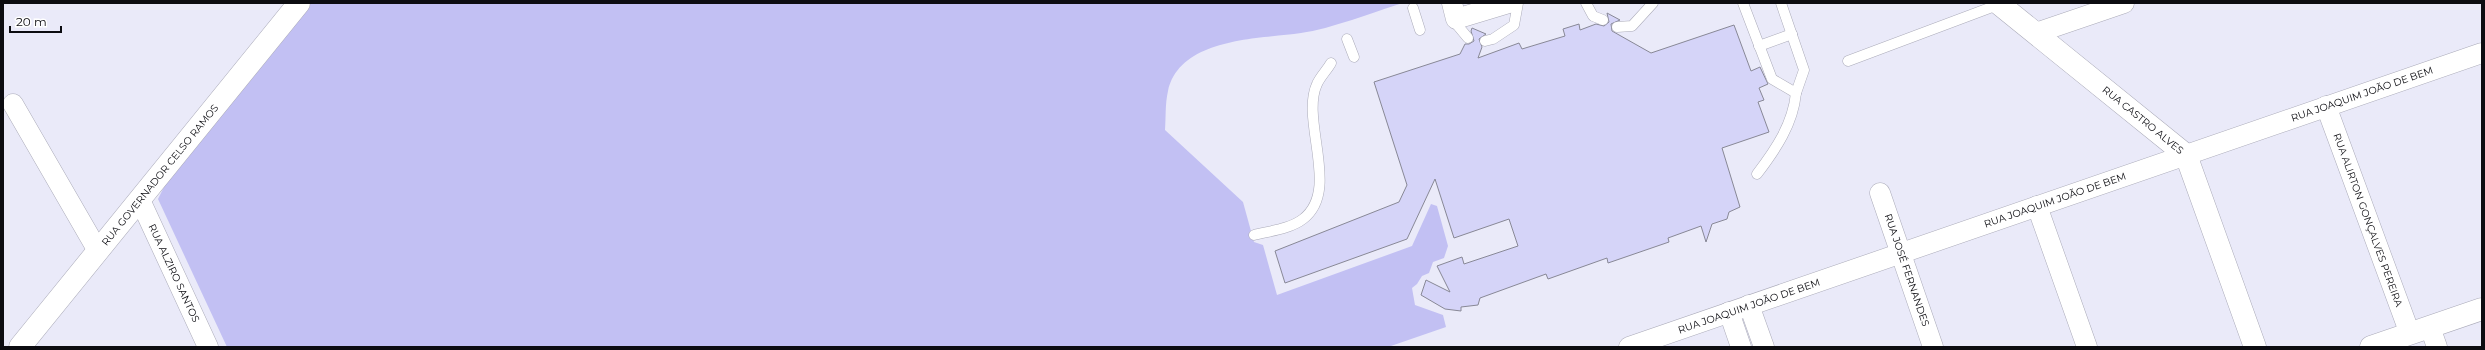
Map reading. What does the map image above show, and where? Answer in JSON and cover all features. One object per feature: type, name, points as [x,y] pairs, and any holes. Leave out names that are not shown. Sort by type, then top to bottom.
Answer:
[{"type":"street","name":"RUA GOVERNADOR CELSO RAMOS","points":[[20,347],[299,3]]},
{"type":"street","points":[[1454,11],[1509,3]]},
{"type":"street","points":[[2036,34],[2124,3]]},
{"type":"street","name":"RUA CASTRO ALVES","points":[[1999,4],[2186,155],[2255,347]]},
{"type":"street","name":"RUA JOAQUIM JOÃO DE BEM","points":[[1629,347],[2482,53]]},
{"type":"street","points":[[13,104],[98,251]]},
{"type":"street","name":"RUA ALIRTON GONÇALVES PEREIRA","points":[[2326,106],[2425,336]]},
{"type":"street","name":"RUA JOSÉ FERNANDES","points":[[1880,193],[1933,347]]},
{"type":"street","name":"RUA ALZIRO SANTOS","points":[[140,200],[208,347]]},
{"type":"street","points":[[2037,206],[2087,347]]},
{"type":"street","points":[[1749,305],[1764,347]]},
{"type":"street","points":[[2371,347],[2425,336],[2482,309]]},
{"type":"street","points":[[1729,312],[1741,347]]},
{"type":"lane","points":[[1485,41],[1493,39],[1514,25],[1518,3]]},
{"type":"lane","points":[[1586,3],[1592,16],[1602,20]]},
{"type":"lane","points":[[1617,27],[1632,26],[1653,3]]},
{"type":"lane","points":[[1743,3],[1772,79],[1796,93]]},
{"type":"lane","points":[[1757,174],[1786,131],[1804,70],[1781,3]]},
{"type":"lane","points":[[1848,62],[1999,4]]},
{"type":"lane","points":[[1413,8],[1420,30]]},
{"type":"lane","points":[[1454,11],[1458,26],[1468,38]]},
{"type":"lane","points":[[1759,46],[1792,34]]},
{"type":"lane","points":[[1347,39],[1354,57]]},
{"type":"lane","points":[[1254,235],[1286,227],[1303,219],[1316,202],[1320,181],[1314,101],[1317,84],[1331,64]]},
{"type":"shaded area","points":[[310,3],[1403,3],[1313,31],[1244,40],[1205,50],[1188,60],[1175,73],[1167,96],[1165,130],[1243,202],[1254,242],[1263,245],[1277,295],[1412,246],[1431,204],[1437,206],[1448,246],[1444,258],[1433,262],[1429,273],[1422,276],[1417,284],[1412,288],[1415,305],[1443,315],[1446,327],[1388,347],[227,347],[158,199],[168,179]]},
{"type":"building","points":[[1607,13],[1620,20],[1611,24],[1612,31],[1651,53],[1734,25],[1751,71],[1760,67],[1768,84],[1759,88],[1764,100],[1758,102],[1769,132],[1722,148],[1740,207],[1729,212],[1727,219],[1712,224],[1706,242],[1701,226],[1668,238],[1669,242],[1608,263],[1607,258],[1548,279],[1546,274],[1480,298],[1478,305],[1461,307],[1461,311],[1445,309],[1421,295],[1426,280],[1450,292],[1437,266],[1462,257],[1464,264],[1518,246],[1509,219],[1454,238],[1435,179],[1407,239],[1285,283],[1275,251],[1399,202],[1407,185],[1374,82],[1460,54],[1465,44],[1469,44],[1474,41],[1471,31],[1472,28],[1486,34],[1479,39],[1482,47],[1478,58],[1519,43],[1522,49],[1565,36],[1563,29],[1579,24],[1580,30],[1596,24],[1604,26],[1609,22]]}]
